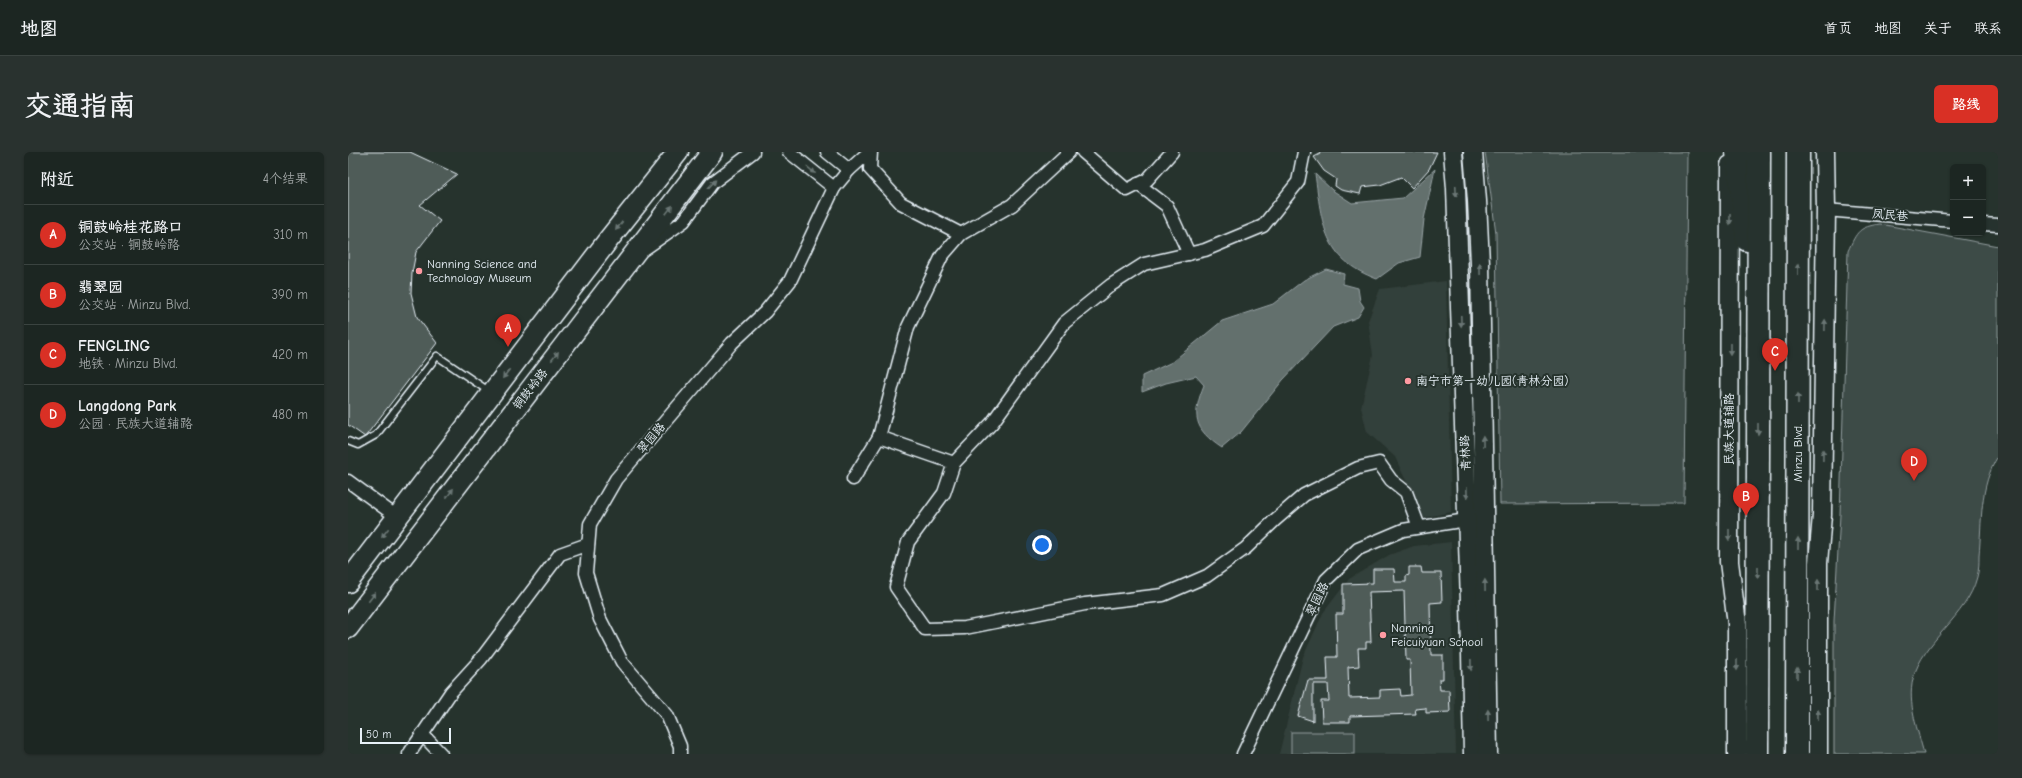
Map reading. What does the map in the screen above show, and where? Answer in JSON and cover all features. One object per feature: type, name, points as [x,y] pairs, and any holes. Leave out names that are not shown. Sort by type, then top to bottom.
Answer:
[{"type":"highway","points":[[1737,152],[1758,341]]},
{"type":"highway","points":[[1757,754],[1759,152]]},
{"type":"highway","name":"Minzu Blvd.","points":[[1797,754],[1798,152]]},
{"type":"highway","points":[[1799,195],[1806,152]]},
{"type":"highway","points":[[1748,754],[1758,676]]},
{"type":"main road","points":[[348,582],[609,239],[678,152]]},
{"type":"main road","name":"铜鼓岭路","points":[[348,628],[712,152]]},
{"type":"main road","name":"青林路","points":[[1453,152],[1476,520],[1488,754]]},
{"type":"main road","name":"青林路","points":[[1473,152],[1478,201],[1480,263],[1473,754]]},
{"type":"main road","name":"民族大道辅路","points":[[1730,152],[1729,562],[1737,624],[1737,754]]},
{"type":"main road","points":[[1818,754],[1818,563],[1822,515],[1826,210],[1825,152]]},
{"type":"main road","points":[[466,428],[488,444]]},
{"type":"street","points":[[633,257],[684,221],[712,183],[753,152]]},
{"type":"street","points":[[789,152],[834,188]]},
{"type":"street","points":[[827,152],[849,170]]},
{"type":"street","points":[[870,152],[870,169],[901,203],[961,234]]},
{"type":"street","name":"翠园路","points":[[680,754],[680,746],[667,715],[622,662],[600,619],[586,573],[590,524],[616,479],[732,343],[765,312],[790,281],[834,188],[849,170],[870,152]]},
{"type":"street","points":[[852,479],[879,437],[908,327],[942,256],[961,234],[1012,205],[1069,152]]},
{"type":"street","points":[[1083,152],[1127,190],[1147,180],[1172,152]]},
{"type":"street","points":[[1304,152],[1298,182],[1263,226],[1205,250],[1144,264],[1111,285],[1064,323],[992,423],[954,463],[944,493],[908,542],[896,587],[925,629],[965,628],[1085,604],[1163,595],[1206,576],[1218,568],[1246,548],[1304,495],[1358,468],[1378,463],[1391,480],[1406,492],[1419,527]]},
{"type":"street","points":[[1138,184],[1167,206],[1189,254]]},
{"type":"street","name":"凤民巷","points":[[1826,210],[1950,221]]},
{"type":"street","points":[[1986,224],[1998,226]]},
{"type":"street","points":[[879,437],[954,463]]},
{"type":"street","points":[[348,480],[397,517]]},
{"type":"street","name":"翠园路","points":[[1243,754],[1326,580],[1358,549],[1403,530],[1476,520]]},
{"type":"street","points":[[409,754],[450,692],[481,659],[560,554],[588,544]]},
{"type":"street","points":[[422,734],[442,754]]},
{"type":"lane","points":[[348,441],[358,445],[376,435],[438,356],[492,393]]},
{"type":"shaded area","points":[[1485,152],[1687,152],[1684,503],[1500,504],[1496,233]]},
{"type":"shaded area","points":[[1435,169],[1424,219],[1420,257],[1399,263],[1377,279],[1359,271],[1335,250],[1328,238],[1323,224],[1315,174],[1332,190],[1352,203],[1403,198]]},
{"type":"shaded area","points":[[1880,224],[1998,246],[1998,456],[1987,480],[1984,492],[1981,517],[1979,569],[1972,591],[1955,617],[1926,652],[1918,665],[1913,679],[1911,698],[1912,707],[1924,754],[1834,754],[1834,621],[1840,515],[1848,251],[1860,231],[1867,227]]},
{"type":"shaded area","points":[[1326,269],[1344,274],[1343,284],[1358,288],[1360,301],[1364,307],[1358,317],[1333,327],[1283,380],[1241,432],[1222,448],[1212,441],[1200,428],[1197,413],[1200,396],[1204,385],[1196,376],[1166,383],[1142,392],[1142,376],[1172,362],[1222,321],[1273,304],[1304,280]]},
{"type":"shaded area","name":"南宁市第一幼儿园(青林分园)","points":[[1446,281],[1451,512],[1423,518],[1395,457],[1367,432],[1361,407],[1373,355],[1368,321],[1380,289]]},
{"type":"shaded area","name":"Nanning Feicuiyuan School","points":[[1451,542],[1456,754],[1279,754],[1303,657],[1323,613],[1349,579],[1389,555],[1414,546]]},
{"type":"shaded area","points":[[1291,732],[1355,732],[1355,754],[1291,754]]},
{"type":"building","points":[[348,152],[410,152],[457,174],[420,205],[440,221],[416,252],[412,273],[411,293],[417,317],[437,343],[365,437],[348,425]]},
{"type":"building","points":[[1319,152],[1437,152],[1429,169],[1412,188],[1401,177],[1380,185],[1362,187],[1360,194],[1341,190],[1335,186],[1336,179],[1324,171],[1314,157],[1320,154]]},
{"type":"building","points":[[1409,567],[1421,567],[1422,573],[1441,573],[1442,602],[1430,603],[1431,655],[1443,655],[1443,679],[1439,679],[1440,690],[1449,690],[1450,712],[1426,713],[1426,708],[1415,709],[1416,714],[1350,716],[1350,722],[1322,722],[1321,701],[1329,701],[1328,684],[1313,684],[1313,721],[1298,716],[1308,680],[1328,680],[1327,657],[1337,657],[1336,614],[1343,614],[1343,584],[1373,583],[1373,569],[1394,569],[1395,582],[1406,582],[1406,576],[1409,575]],"holes":[[[1404,591],[1406,660],[1410,660],[1411,695],[1401,696],[1400,689],[1380,690],[1380,697],[1349,698],[1348,667],[1359,666],[1358,648],[1366,648],[1366,642],[1371,642],[1369,592]]]},
{"type":"place","name":"Nanning Science and Technology Museum","points":[[419,271]]},
{"type":"place","name":"铜鼓岭桂花路口","points":[[508,347]]},
{"type":"place","name":"FENGLING","points":[[1775,371]]},
{"type":"place","name":"南宁市第一幼儿园(青林分园)","points":[[1408,381]]},
{"type":"place","name":"Langdong Park","points":[[1914,481]]},
{"type":"place","name":"翡翠园","points":[[1746,516]]},
{"type":"place","name":"Nanning Feicuiyuan School","points":[[1383,635]]}]
